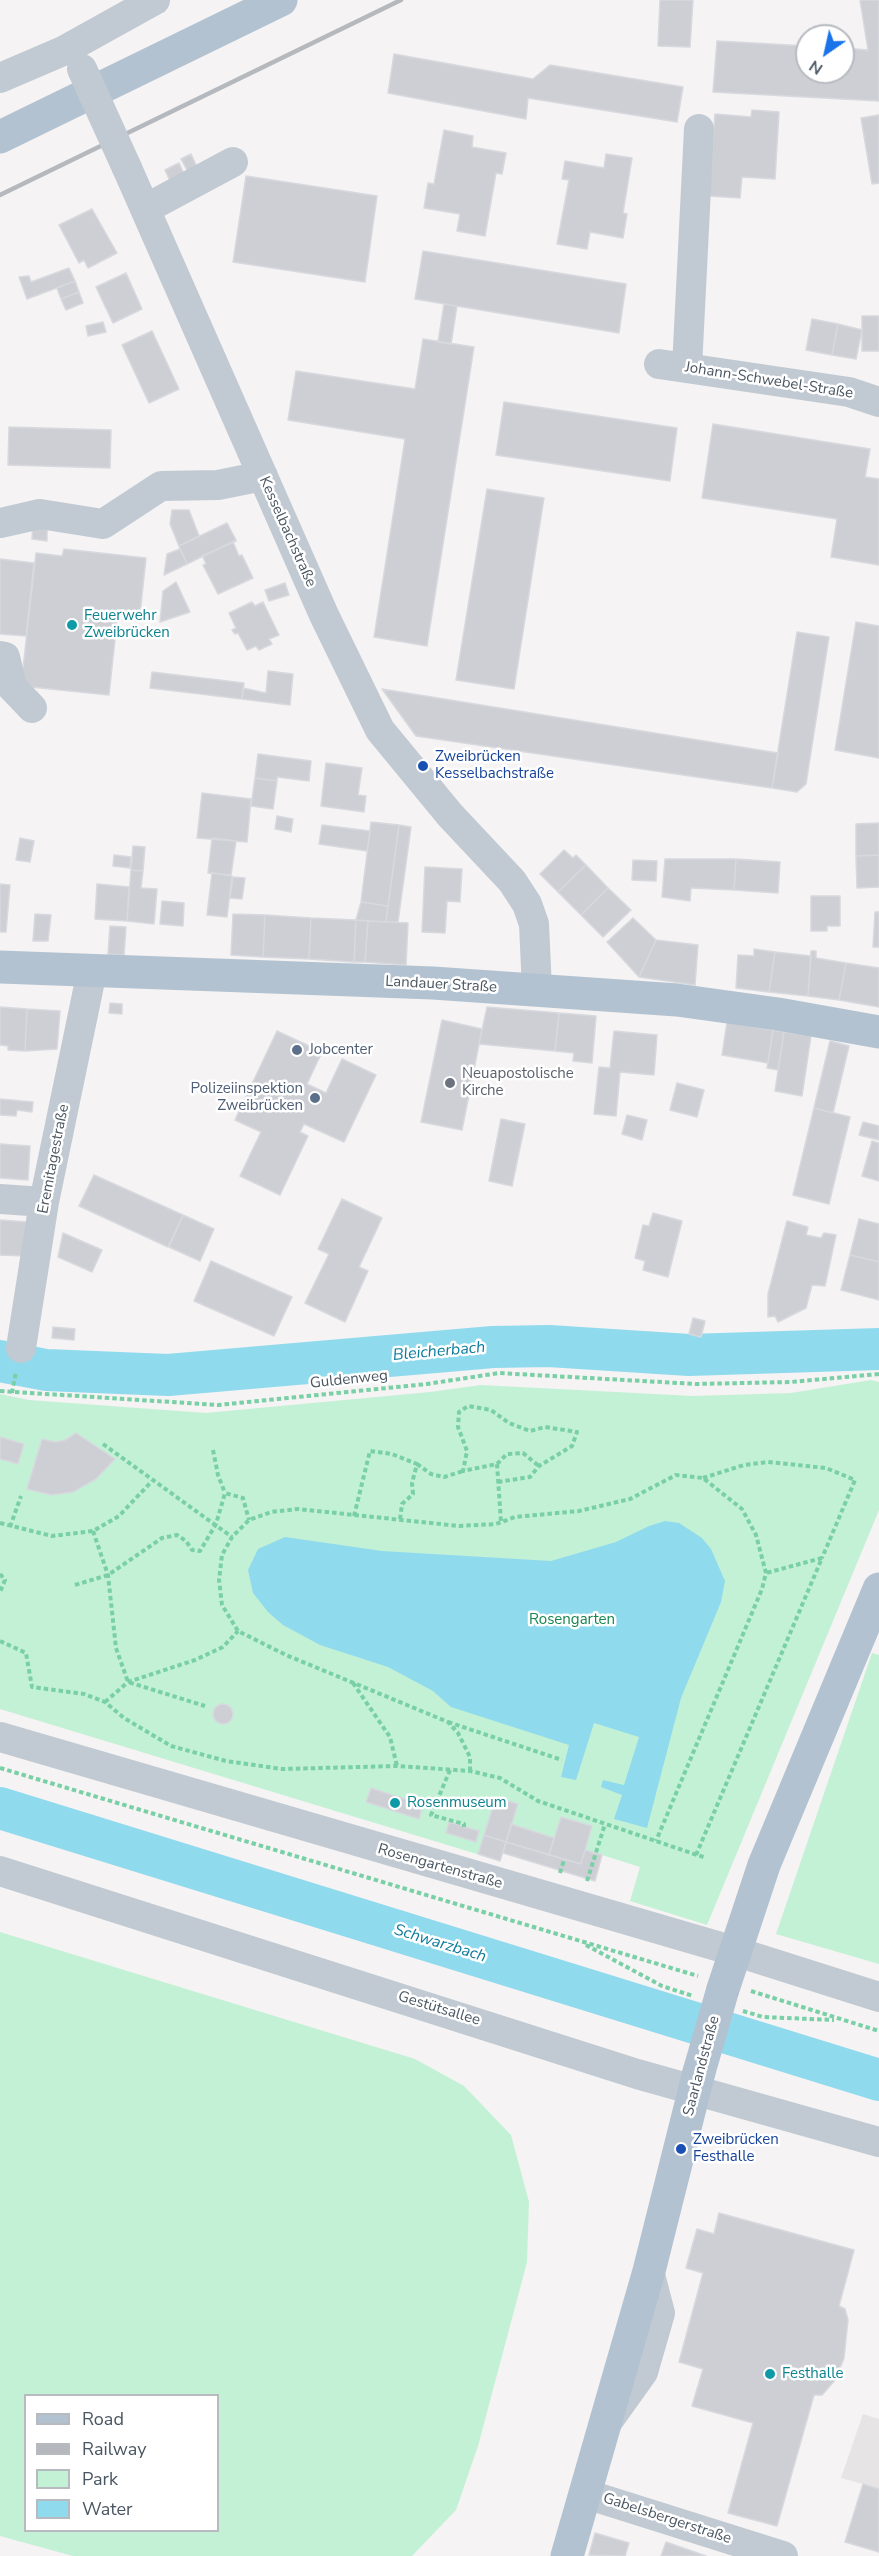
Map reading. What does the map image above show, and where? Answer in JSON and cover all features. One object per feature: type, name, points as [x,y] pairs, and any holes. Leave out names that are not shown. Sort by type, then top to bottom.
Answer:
[{"type":"main road","points":[[0,137],[281,0]]},
{"type":"main road","name":"Landauer Straße","points":[[0,967],[537,990],[676,1000],[778,1014],[879,1032]]},
{"type":"main road","name":"Saarlandstraße","points":[[567,2556],[649,2271],[697,2082],[734,1951],[764,1864],[879,1590]]},
{"type":"street","points":[[0,78],[73,60],[155,0]]},
{"type":"street","name":"Kesselbachstraße","points":[[73,60],[147,208],[324,615],[380,730],[450,815],[512,881],[526,904],[535,932],[537,990]]},
{"type":"street","name":"Johann-Schwebel-Straße","points":[[699,129],[673,366],[849,392],[879,402]]},
{"type":"street","points":[[147,208],[234,162]]},
{"type":"street","points":[[0,523],[40,514],[103,524],[161,486],[218,485],[262,476]]},
{"type":"street","points":[[0,656],[5,657],[12,687],[32,708]]},
{"type":"street","name":"Eremitagestraße","points":[[21,1348],[44,1202],[92,971]]},
{"type":"street","points":[[0,1199],[44,1202]]},
{"type":"street","name":"Rosengartenstraße","points":[[0,1737],[734,1951],[879,1997]]},
{"type":"street","name":"Gestütsallee","points":[[0,1871],[591,2060],[697,2082],[879,2142]]},
{"type":"street","name":"Gabelsbergerstraße","points":[[586,2493],[783,2556]]},
{"type":"path","name":"Guldenweg","points":[[0,1391],[218,1405],[416,1385],[499,1373],[696,1384],[791,1382],[879,1374]]},
{"type":"path","points":[[12,1393],[13,1388]]},
{"type":"path","points":[[463,1471],[467,1450],[458,1427],[459,1412],[468,1406],[491,1410],[509,1423],[530,1431],[545,1427],[577,1432],[572,1446],[539,1467],[530,1478],[498,1482]]},
{"type":"path","points":[[103,1444],[232,1537]]},
{"type":"path","points":[[75,1585],[108,1575],[162,1538],[177,1535],[186,1541],[192,1550],[200,1551],[216,1524],[225,1493],[218,1475],[213,1450]]},
{"type":"path","points":[[354,1516],[370,1451],[392,1454],[417,1464],[431,1474],[444,1477],[497,1464],[507,1454],[523,1453],[539,1467]]},
{"type":"path","points":[[562,1760],[448,1722],[352,1683],[238,1631],[222,1605],[219,1580],[222,1555],[232,1537],[249,1520],[271,1512],[298,1509],[459,1526],[501,1522],[515,1517],[579,1511],[630,1499],[676,1475],[703,1478],[744,1465],[768,1462],[826,1468],[855,1480],[696,1855]]},
{"type":"path","points":[[400,1520],[402,1504],[413,1494],[412,1483],[417,1464]]},
{"type":"path","points":[[497,1464],[501,1522]]},
{"type":"path","points":[[656,1841],[766,1573],[756,1535],[742,1509],[703,1478]]},
{"type":"path","points":[[0,1523],[52,1536],[93,1531],[120,1516],[152,1481]]},
{"type":"path","points":[[225,1493],[243,1498],[249,1520]]},
{"type":"path","points":[[10,1527],[21,1496]]},
{"type":"path","points":[[93,1531],[108,1575],[116,1648],[128,1682]]},
{"type":"path","points":[[766,1573],[822,1558]]},
{"type":"path","points":[[0,1574],[5,1580],[0,1592]]},
{"type":"path","points":[[105,1702],[128,1682],[195,1660],[223,1647],[238,1631]]},
{"type":"path","points":[[0,1641],[26,1653],[32,1687],[84,1694],[105,1702],[124,1718],[171,1746],[226,1761],[282,1769],[397,1766],[470,1771],[500,1778],[538,1801],[706,1858]]},
{"type":"path","points":[[128,1682],[205,1706]]},
{"type":"path","points":[[352,1683],[390,1737],[397,1766]]},
{"type":"path","points":[[448,1722],[458,1733],[470,1757],[470,1771]]},
{"type":"path","points":[[0,1768],[879,2031]]},
{"type":"path","points":[[450,1770],[431,1815],[464,1824],[464,1827]]},
{"type":"path","points":[[575,1821],[578,1813]]},
{"type":"path","points":[[580,1907],[605,1824]]},
{"type":"shaded area","points":[[863,2414],[879,2419],[879,2552],[845,2542],[863,2484],[841,2478]]},
{"type":"green space","name":"Rosengarten","points":[[871,1380],[879,1382],[879,1510],[707,1925],[630,1901],[640,1867],[602,1855],[585,1850],[581,1864],[506,1842],[500,1861],[0,1709],[0,1394],[29,1400],[206,1413],[481,1385],[693,1396],[791,1393]]},
{"type":"green space","points":[[872,1653],[879,1655],[879,1964],[776,1934]]},
{"type":"green space","points":[[0,1932],[415,2059],[464,2086],[511,2135],[529,2202],[527,2262],[478,2446],[456,2510],[412,2556],[73,2556],[0,2536]]},
{"type":"water","points":[[665,1521],[679,1523],[702,1538],[711,1549],[725,1581],[721,1602],[681,1698],[647,1828],[614,1819],[622,1795],[601,1787],[603,1780],[624,1785],[639,1737],[594,1723],[576,1780],[561,1777],[569,1745],[451,1707],[433,1691],[388,1667],[320,1645],[283,1625],[268,1612],[253,1593],[248,1570],[258,1549],[285,1537],[382,1551],[551,1561],[616,1542]]},
{"type":"building","points":[[660,0],[693,0],[690,47],[658,46]]},
{"type":"building","points":[[860,0],[879,0],[879,101],[713,92],[717,41],[795,45],[795,84],[855,84],[855,49],[868,50]]},
{"type":"building","points":[[394,54],[533,79],[550,65],[683,87],[677,122],[528,98],[526,119],[388,93]]},
{"type":"building","points":[[752,110],[779,112],[775,179],[742,177],[740,198],[709,196],[715,114],[751,117]]},
{"type":"building","points":[[879,115],[879,183],[872,184],[861,118]]},
{"type":"building","points":[[444,130],[473,136],[472,147],[506,153],[502,174],[496,173],[485,236],[457,231],[460,214],[424,208],[428,183],[434,184]]},
{"type":"building","points":[[191,154],[197,167],[188,172],[181,159]]},
{"type":"building","points":[[606,154],[632,158],[623,213],[627,214],[623,238],[590,232],[587,249],[557,244],[569,180],[562,179],[565,161],[604,168]]},
{"type":"building","points":[[179,163],[184,174],[170,181],[165,170]]},
{"type":"building","points":[[246,176],[377,196],[365,282],[233,262]]},
{"type":"building","points":[[92,209],[117,253],[88,268],[84,260],[79,263],[59,225]]},
{"type":"building","points":[[423,251],[626,284],[619,333],[415,299]]},
{"type":"building","points":[[69,268],[75,281],[27,299],[19,277],[29,276],[31,282]]},
{"type":"building","points":[[126,273],[142,309],[113,323],[96,287]]},
{"type":"building","points":[[75,281],[79,292],[61,299],[57,288]]},
{"type":"building","points":[[79,292],[83,303],[66,310],[61,299]]},
{"type":"building","points":[[444,304],[457,306],[451,344],[438,342]]},
{"type":"building","points":[[862,316],[879,316],[879,351],[862,351]]},
{"type":"building","points":[[812,319],[838,324],[832,355],[806,350]]},
{"type":"building","points":[[103,322],[106,332],[88,336],[86,326]]},
{"type":"building","points":[[838,324],[862,330],[856,359],[832,355]]},
{"type":"building","points":[[152,331],[179,389],[149,403],[122,345]]},
{"type":"building","points":[[423,339],[474,347],[427,646],[374,637],[405,439],[288,420],[296,371],[415,389]]},
{"type":"building","points":[[504,402],[677,428],[670,481],[496,455]]},
{"type":"building","points":[[713,424],[870,449],[865,477],[879,479],[879,565],[831,557],[837,519],[702,498]]},
{"type":"building","points":[[9,427],[111,430],[110,468],[8,465]]},
{"type":"building","points":[[487,489],[544,498],[514,689],[456,680]]},
{"type":"building","points":[[172,510],[189,510],[199,536],[179,546],[170,524]]},
{"type":"building","points":[[227,523],[236,540],[187,564],[179,546]]},
{"type":"building","points":[[33,524],[47,525],[47,541],[32,539]]},
{"type":"building","points":[[233,542],[253,578],[218,594],[203,565],[206,564],[203,557],[200,557]]},
{"type":"building","name":"Feuerwehr Zweibrücken","points":[[64,549],[146,558],[140,614],[118,612],[109,695],[21,686],[36,553],[62,556]]},
{"type":"building","points":[[180,549],[187,564],[164,575],[167,554]]},
{"type":"building","points":[[0,559],[34,563],[26,636],[0,634]]},
{"type":"building","points":[[176,582],[190,612],[160,622],[163,591]]},
{"type":"building","points":[[285,583],[289,595],[269,601],[265,590]]},
{"type":"building","points":[[252,602],[255,606],[263,602],[279,635],[269,639],[272,644],[259,650],[256,646],[247,650],[238,633],[235,634],[232,630],[236,628],[229,613]]},
{"type":"building","points":[[856,622],[879,626],[879,758],[835,750]]},
{"type":"building","points":[[797,632],[829,637],[806,784],[797,792],[772,788]]},
{"type":"building","points":[[268,671],[293,674],[290,705],[242,699],[243,688],[266,693]]},
{"type":"building","points":[[152,672],[244,683],[242,699],[150,688]]},
{"type":"building","points":[[382,689],[778,753],[772,788],[416,736]]},
{"type":"building","points":[[258,754],[311,761],[309,781],[277,777],[277,781],[255,778]]},
{"type":"building","points":[[326,763],[362,768],[358,795],[366,796],[364,812],[321,806]]},
{"type":"building","points":[[255,778],[277,781],[273,809],[251,806]]},
{"type":"building","points":[[202,793],[251,799],[247,842],[197,838]]},
{"type":"building","points":[[277,816],[293,819],[291,832],[275,829]]},
{"type":"building","points":[[371,822],[399,825],[388,906],[361,902]]},
{"type":"building","points":[[879,823],[879,855],[856,856],[856,824]]},
{"type":"building","points":[[322,825],[370,831],[367,851],[319,844]]},
{"type":"building","points":[[399,825],[411,827],[398,922],[386,922]]},
{"type":"building","points":[[20,838],[34,841],[30,862],[16,860]]},
{"type":"building","points":[[212,838],[236,841],[231,875],[208,873]]},
{"type":"building","points":[[133,846],[145,847],[143,871],[131,870]]},
{"type":"building","points":[[564,850],[573,858],[576,855],[586,865],[558,892],[540,874]]},
{"type":"building","points":[[114,855],[131,857],[130,868],[113,866]]},
{"type":"building","points":[[879,855],[879,887],[857,888],[856,856]]},
{"type":"building","points":[[665,859],[736,859],[734,890],[691,888],[690,901],[662,897]]},
{"type":"building","points":[[736,859],[780,862],[778,893],[734,890]]},
{"type":"building","points":[[633,860],[657,861],[656,881],[632,880]]},
{"type":"building","points":[[586,865],[608,888],[581,915],[558,892]]},
{"type":"building","points":[[425,867],[462,869],[460,902],[447,901],[445,933],[422,932]]},
{"type":"building","points":[[131,870],[143,871],[141,888],[157,889],[154,924],[127,921]]},
{"type":"building","points":[[212,873],[232,876],[227,917],[207,915]]},
{"type":"building","points":[[233,877],[245,878],[242,899],[230,898]]},
{"type":"building","points":[[0,884],[10,885],[6,932],[0,932]]},
{"type":"building","points":[[97,884],[129,887],[127,921],[95,919]]},
{"type":"building","points":[[608,888],[631,910],[603,937],[581,915]]},
{"type":"building","points":[[811,896],[840,896],[840,926],[827,926],[827,931],[811,931]]},
{"type":"building","points":[[162,901],[184,903],[183,926],[160,924]]},
{"type":"building","points":[[361,902],[388,906],[386,922],[356,920]]},
{"type":"building","points":[[875,912],[879,912],[879,947],[873,947]]},
{"type":"building","points":[[35,914],[51,915],[48,941],[33,941]]},
{"type":"building","points":[[233,914],[265,915],[263,957],[231,955]]},
{"type":"building","points":[[265,915],[311,918],[309,959],[263,957]]},
{"type":"building","points":[[311,918],[356,920],[354,962],[309,959]]},
{"type":"building","points":[[633,918],[656,940],[639,977],[607,942]]},
{"type":"building","points":[[356,920],[368,921],[365,962],[354,962]]},
{"type":"building","points":[[368,921],[408,923],[406,965],[365,962]]},
{"type":"building","points":[[110,926],[126,927],[124,955],[108,954]]},
{"type":"building","points":[[656,940],[698,945],[695,985],[639,977]]},
{"type":"building","points":[[754,949],[775,952],[769,992],[736,988],[738,955],[754,956]]},
{"type":"building","points":[[811,951],[816,951],[816,958],[846,963],[839,1000],[808,996]]},
{"type":"building","points":[[775,952],[811,956],[808,996],[769,992]]},
{"type":"building","points":[[846,963],[879,968],[879,1007],[839,1000]]},
{"type":"building","points":[[110,1003],[122,1004],[122,1014],[109,1013]]},
{"type":"building","points":[[0,1007],[27,1009],[25,1051],[8,1050],[8,1046],[0,1045]]},
{"type":"building","points":[[487,1007],[559,1013],[555,1051],[479,1044]]},
{"type":"building","points":[[27,1009],[60,1011],[57,1049],[25,1051]]},
{"type":"building","points":[[559,1013],[596,1016],[592,1063],[573,1061],[574,1053],[555,1051]]},
{"type":"building","name":"Neuapostolische Kirche","points":[[442,1020],[482,1029],[462,1130],[421,1122]]},
{"type":"building","points":[[727,1022],[773,1030],[768,1063],[722,1055]]},
{"type":"building","points":[[773,1030],[784,1032],[778,1070],[767,1068]]},
{"type":"building","points":[[277,1031],[322,1052],[307,1084],[326,1093],[342,1059],[376,1075],[344,1142],[304,1124],[300,1132],[308,1136],[280,1195],[240,1176],[261,1132],[235,1120]]},
{"type":"building","points":[[614,1031],[657,1035],[654,1075],[620,1072],[616,1116],[594,1114],[599,1067],[610,1068]]},
{"type":"building","points":[[784,1032],[811,1036],[802,1096],[775,1091]]},
{"type":"building","points":[[830,1041],[849,1046],[833,1113],[814,1108]]},
{"type":"building","points":[[677,1083],[704,1090],[697,1117],[670,1110]]},
{"type":"building","points":[[0,1099],[33,1102],[32,1112],[17,1110],[16,1116],[0,1115]]},
{"type":"building","points":[[814,1108],[850,1117],[829,1204],[793,1195]]},
{"type":"building","points":[[627,1115],[647,1120],[642,1140],[622,1134]]},
{"type":"building","points":[[501,1119],[525,1124],[512,1186],[489,1181]]},
{"type":"building","points":[[863,1122],[879,1126],[879,1140],[859,1135]]},
{"type":"building","points":[[872,1141],[879,1143],[879,1181],[862,1176]]},
{"type":"building","points":[[0,1144],[30,1146],[28,1180],[0,1178]]},
{"type":"building","points":[[94,1175],[183,1215],[168,1247],[79,1206]]},
{"type":"building","points":[[342,1199],[382,1218],[359,1267],[368,1271],[345,1322],[305,1303],[329,1254],[318,1249]]},
{"type":"building","points":[[653,1213],[682,1221],[668,1277],[643,1270],[645,1261],[635,1258],[643,1225],[649,1226]]},
{"type":"building","points":[[183,1215],[214,1229],[200,1261],[169,1247]]},
{"type":"building","points":[[859,1219],[879,1224],[879,1262],[850,1255]]},
{"type":"building","points":[[0,1220],[28,1222],[26,1256],[0,1255]]},
{"type":"building","points":[[787,1221],[808,1227],[806,1235],[821,1238],[824,1233],[836,1235],[825,1286],[812,1285],[806,1308],[778,1322],[775,1316],[768,1317],[768,1294]]},
{"type":"building","points":[[63,1233],[102,1250],[92,1272],[58,1257]]},
{"type":"building","points":[[850,1255],[879,1262],[879,1300],[841,1290]]},
{"type":"building","points":[[211,1261],[292,1297],[274,1336],[194,1301]]},
{"type":"building","points":[[693,1318],[705,1321],[701,1337],[689,1334]]},
{"type":"building","points":[[53,1327],[75,1329],[74,1340],[52,1338]]},
{"type":"building","points":[[76,1433],[115,1459],[96,1479],[73,1492],[51,1495],[27,1489],[42,1439],[55,1442],[65,1440]]},
{"type":"building","points":[[0,1437],[24,1444],[18,1464],[0,1459]]},
{"type":"building","points":[[223,1704],[230,1707],[233,1714],[230,1721],[223,1724],[216,1721],[213,1714],[216,1707]]},
{"type":"building","name":"Rosenmuseum","points":[[371,1788],[423,1805],[419,1819],[366,1802]]},
{"type":"building","points":[[496,1797],[518,1804],[506,1842],[484,1835]]},
{"type":"building","points":[[561,1817],[592,1826],[581,1864],[549,1855]]},
{"type":"building","points":[[449,1822],[479,1831],[476,1842],[446,1833]]},
{"type":"building","points":[[511,1824],[554,1838],[549,1855],[506,1842]]},
{"type":"building","points":[[484,1835],[506,1842],[500,1861],[478,1854]]},
{"type":"building","points":[[506,1842],[581,1864],[585,1850],[602,1855],[595,1881],[503,1853]]},
{"type":"building","name":"Festhalle","points":[[719,2213],[854,2250],[839,2306],[845,2309],[848,2320],[844,2358],[836,2379],[822,2395],[814,2395],[777,2526],[728,2513],[753,2423],[692,2406],[703,2369],[679,2362],[703,2273],[686,2268],[697,2229],[714,2234]]},
{"type":"building","points":[[863,2484],[879,2489],[879,2552],[845,2542]]},
{"type":"building","points":[[595,2533],[629,2543],[625,2556],[589,2555]]},
{"type":"building","points":[[666,2542],[706,2556],[661,2556]]},
{"type":"waterway","name":"Bleicherbach","points":[[0,1361],[46,1370],[168,1375],[493,1347],[549,1346],[689,1355],[879,1349]]},
{"type":"waterway","name":"Schwarzbach","points":[[0,1808],[879,2080]]},
{"type":"railway","points":[[0,195],[401,0]]},
{"type":"place","name":"Feuerwehr Zweibrücken","points":[[72,625]]},
{"type":"place","name":"Zweibrücken Kesselbachstraße","points":[[423,766]]},
{"type":"place","name":"Jobcenter","points":[[297,1050]]},
{"type":"place","name":"Neuapostolische Kirche","points":[[450,1083]]},
{"type":"place","name":"Polizeiinspektion Zweibrücken","points":[[315,1098]]},
{"type":"place","name":"Rosenmuseum","points":[[395,1803]]},
{"type":"place","name":"Zweibrücken Festhalle","points":[[681,2149]]},
{"type":"place","name":"Festhalle","points":[[770,2374]]}]
